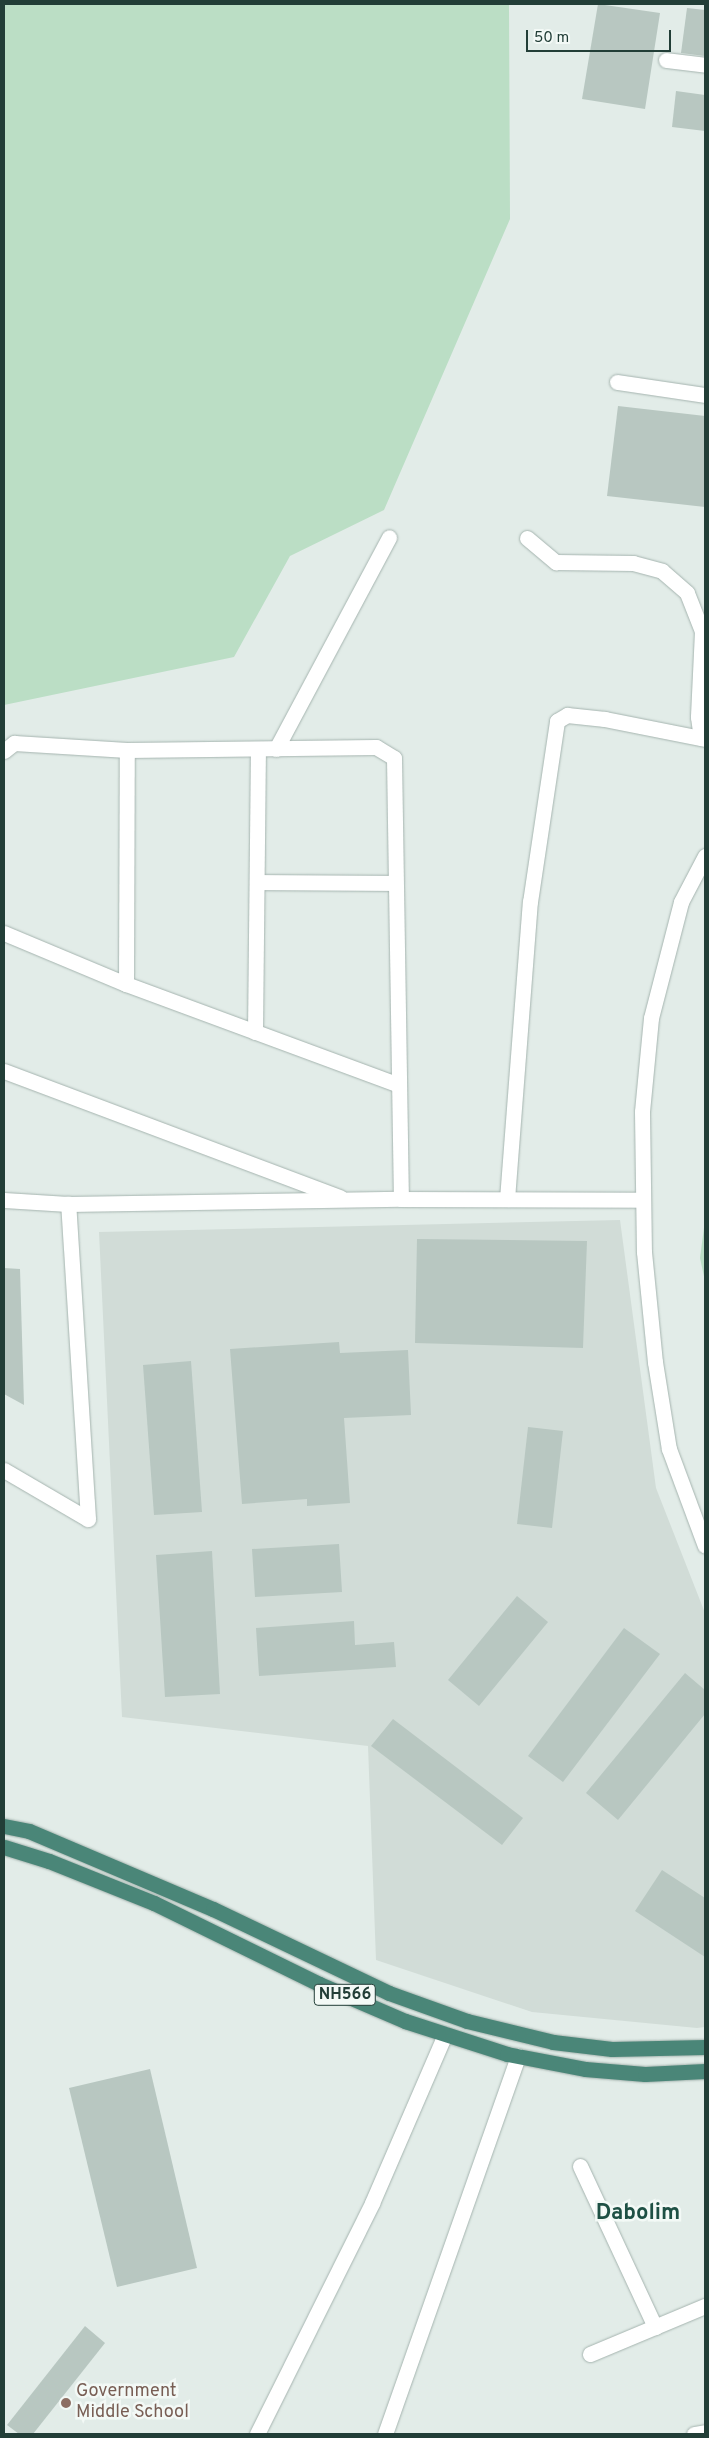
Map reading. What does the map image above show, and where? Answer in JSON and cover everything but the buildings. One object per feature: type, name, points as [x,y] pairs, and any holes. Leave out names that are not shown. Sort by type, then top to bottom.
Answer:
[{"type":"highway","name":"NH566","points":[[4,1826],[29,1831],[213,1909],[389,1993],[467,2021],[553,2042],[612,2049],[705,2047]]},
{"type":"highway","name":"NH566","points":[[4,1847],[49,1860],[154,1903],[319,1984],[405,2021],[445,2034],[518,2056],[593,2070],[645,2074],[705,2071]]},
{"type":"street","points":[[666,60],[705,65]]},
{"type":"street","points":[[617,382],[705,395]]},
{"type":"street","points":[[276,749],[389,537]]},
{"type":"street","points":[[507,1200],[530,902],[557,721],[567,715],[605,719],[703,738],[698,717],[702,631],[687,592],[662,570],[633,563],[556,562],[527,538]]},
{"type":"street","points":[[4,751],[14,743],[127,750],[376,747],[394,758],[397,1084],[401,1199]]},
{"type":"street","points":[[255,1032],[258,749]]},
{"type":"street","points":[[126,984],[127,750]]},
{"type":"street","points":[[705,856],[681,902],[651,1018],[642,1112],[644,1252],[655,1362],[669,1449],[705,1546]]},
{"type":"street","points":[[256,882],[395,883]]},
{"type":"street","points":[[4,933],[126,984],[397,1084]]},
{"type":"street","points":[[4,1071],[349,1200]]},
{"type":"street","points":[[4,1200],[68,1204],[401,1199],[643,1200]]},
{"type":"street","points":[[4,1470],[88,1519],[68,1204]]},
{"type":"street","points":[[257,2434],[372,2204],[445,2034]]},
{"type":"street","points":[[385,2434],[518,2056]]},
{"type":"street","points":[[580,2166],[655,2327]]},
{"type":"street","points":[[590,2354],[705,2306]]},
{"type":"street","points":[[694,2434],[705,2432]]},
{"type":"shaded area","points":[[620,1220],[656,1488],[705,1613],[705,2027],[697,2028],[532,2012],[376,1960],[368,1746],[122,1717],[99,1232]]},
{"type":"green space","points":[[4,4],[509,4],[510,219],[384,510],[290,556],[234,657],[4,705]]},
{"type":"green space","points":[[705,1220],[705,1281],[700,1258]]},
{"type":"place","name":"Government Middle School","points":[[66,2403]]},
{"type":"district","name":"Dabolim","points":[[638,2214]]}]
